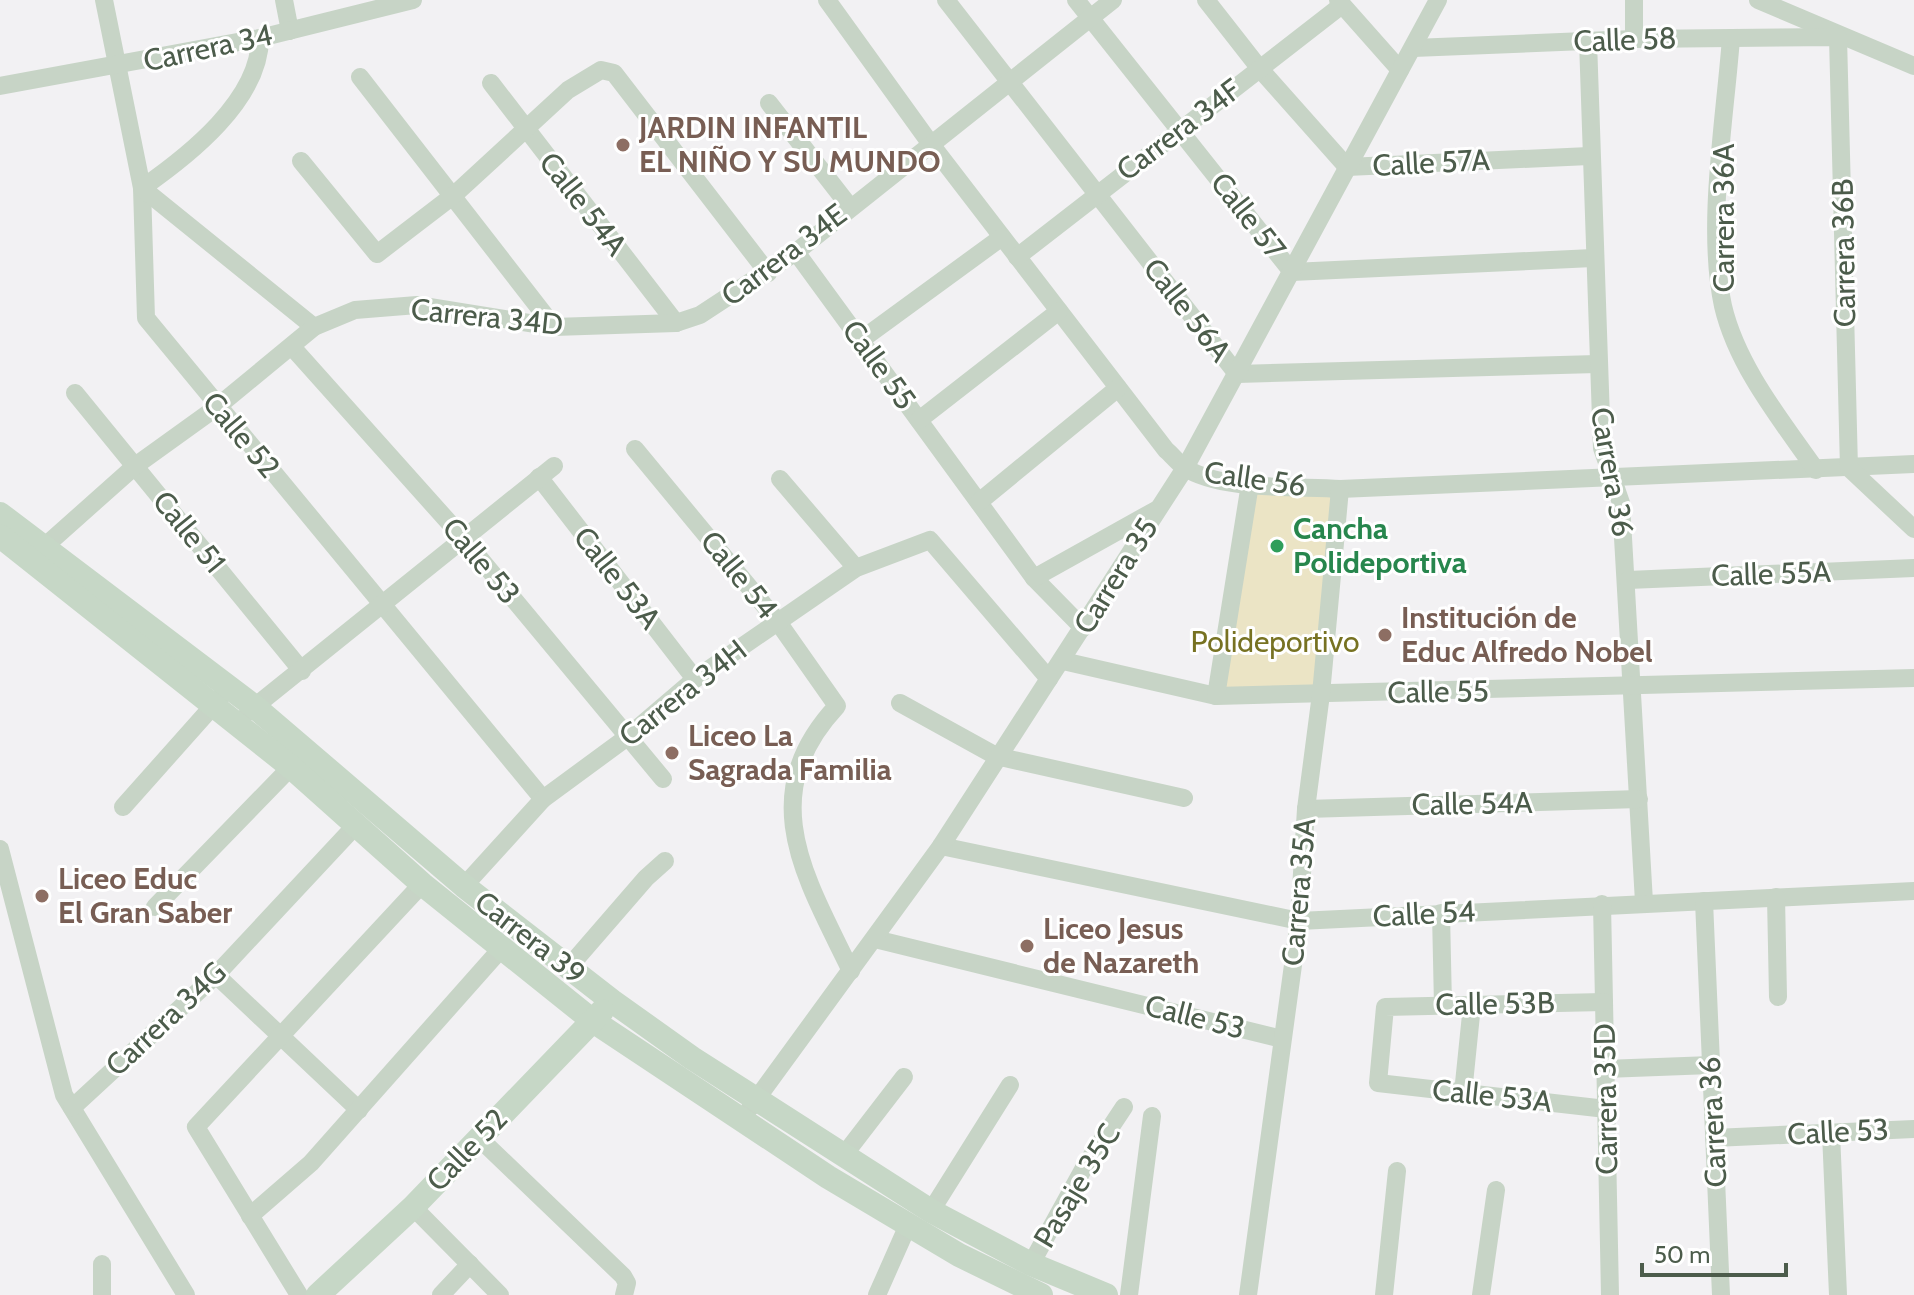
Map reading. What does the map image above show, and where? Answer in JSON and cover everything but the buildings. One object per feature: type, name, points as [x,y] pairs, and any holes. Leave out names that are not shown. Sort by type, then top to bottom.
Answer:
[{"type":"main road","name":"Carrera 39","points":[[0,514],[222,696],[234,722],[291,767],[422,884],[500,950],[593,1021],[740,1120],[908,1225],[1041,1295]]},
{"type":"main road","name":"Carrera 39","points":[[0,536],[222,696],[255,707],[464,886],[612,1001],[931,1211],[1031,1264],[1106,1295]]},
{"type":"main road","name":"Calle 52","points":[[318,1295],[413,1207],[612,1001]]},
{"type":"street","name":"Calle 52","points":[[104,0],[142,188],[146,318],[543,799]]},
{"type":"street","points":[[284,0],[290,31]]},
{"type":"street","name":"Carrera 34","points":[[0,86],[117,67],[260,38],[413,0]]},
{"type":"street","name":"Calle 56","points":[[827,0],[1017,257],[1118,388],[1185,468],[1213,478],[1250,484],[1340,489],[1914,464]]},
{"type":"street","name":"Calle 56A","points":[[946,0],[1237,374],[1597,364]]},
{"type":"street","name":"Calle 57","points":[[1076,0],[1292,272],[1593,258]]},
{"type":"street","name":"Carrera 34E","points":[[676,323],[710,310],[768,273],[1113,0]]},
{"type":"street","name":"Calle 57A","points":[[1206,0],[1260,69],[1347,167],[1589,156]]},
{"type":"street","name":"Carrera 35","points":[[740,1120],[941,846],[996,756],[1063,661],[1185,468],[1438,0]]},
{"type":"street","points":[[1634,0],[1634,39]]},
{"type":"street","points":[[1758,0],[1838,37],[1914,66]]},
{"type":"street","points":[[1340,2],[1400,70]]},
{"type":"street","name":"Carrera 34F","points":[[1017,257],[1260,69],[1340,2]]},
{"type":"street","name":"Calle 58","points":[[1413,48],[1634,39],[1838,37]]},
{"type":"street","name":"Carrera 36B","points":[[1838,37],[1849,468]]},
{"type":"street","points":[[260,38],[256,66],[226,113],[199,144],[142,188],[314,327]]},
{"type":"street","name":"Carrera 36A","points":[[1731,38],[1719,217],[1718,255],[1723,306],[1739,349],[1758,384],[1816,470]]},
{"type":"street","name":"Carrera 36","points":[[1588,41],[1589,156],[1602,448],[1621,503],[1628,580],[1644,902]]},
{"type":"street","points":[[301,161],[377,254],[454,195],[568,90],[601,70],[614,73],[768,273]]},
{"type":"street","points":[[360,77],[554,327]]},
{"type":"street","name":"Calle 54A","points":[[491,83],[676,323]]},
{"type":"street","points":[[769,103],[850,207]]},
{"type":"street","points":[[861,340],[1002,237]]},
{"type":"street","name":"Calle 55","points":[[796,252],[1034,578],[1083,628]]},
{"type":"street","name":"Carrera 34D","points":[[44,547],[135,466],[293,348],[314,327],[355,310],[417,305],[554,327],[676,323]]},
{"type":"street","points":[[919,420],[1059,311]]},
{"type":"street","name":"Calle 53","points":[[293,348],[462,537],[663,779]]},
{"type":"street","points":[[979,502],[1118,388]]},
{"type":"street","name":"Calle 51","points":[[75,393],[302,671]]},
{"type":"street","name":"Calle 54","points":[[635,449],[778,622],[837,706],[805,745],[796,768],[792,824],[797,852],[851,971]]},
{"type":"street","points":[[1849,468],[1914,529]]},
{"type":"street","name":"Calle 53A","points":[[462,537],[547,472],[695,679]]},
{"type":"street","points":[[780,479],[856,568]]},
{"type":"street","points":[[1216,696],[1250,484]]},
{"type":"street","name":"Carrera 35A","points":[[1248,1295],[1299,921],[1306,809],[1321,694],[1340,489]]},
{"type":"street","points":[[1034,578],[1158,508]]},
{"type":"street","points":[[234,722],[302,671],[462,537]]},
{"type":"street","name":"Carrera 34H","points":[[464,886],[543,799],[626,738],[695,679],[856,568],[930,540],[1049,679]]},
{"type":"street","name":"Calle 55A","points":[[1628,580],[1914,568]]},
{"type":"street","name":"Calle 55","points":[[1063,661],[1216,696],[1914,678]]},
{"type":"street","points":[[123,807],[222,696]]},
{"type":"street","points":[[900,703],[996,756],[1184,798]]},
{"type":"street","points":[[155,907],[291,767]]},
{"type":"street","name":"Calle 54A","points":[[1306,809],[1639,799]]},
{"type":"street","name":"Carrera 34G","points":[[72,1108],[216,975],[357,824]]},
{"type":"street","name":"Calle 54","points":[[941,846],[1299,921],[1914,891]]},
{"type":"street","points":[[0,849],[8,929],[64,1095],[186,1295]]},
{"type":"street","points":[[568,968],[646,878],[665,861]]},
{"type":"street","points":[[299,1295],[196,1127],[422,884]]},
{"type":"street","points":[[1776,897],[1778,997]]},
{"type":"street","name":"Carrera 36","points":[[1704,901],[1721,1295]]},
{"type":"street","name":"Carrera 35D","points":[[1602,904],[1610,1295]]},
{"type":"street","points":[[1441,913],[1443,1006]]},
{"type":"street","name":"Calle 53","points":[[875,939],[1282,1039]]},
{"type":"street","points":[[250,1216],[311,1163],[500,950]]},
{"type":"street","points":[[216,975],[359,1110]]},
{"type":"street","name":"Calle 53B","points":[[1378,1083],[1385,1007],[1604,1002]]},
{"type":"street","points":[[1463,1093],[1472,1005]]},
{"type":"street","points":[[1605,1069],[1711,1065]]},
{"type":"street","points":[[844,1155],[904,1077]]},
{"type":"street","name":"Calle 53A","points":[[1378,1083],[1606,1109]]},
{"type":"street","points":[[931,1211],[1010,1085]]},
{"type":"street","name":"Pasaje 35C","points":[[1031,1264],[1085,1166],[1124,1107]]},
{"type":"street","points":[[1129,1295],[1152,1116]]},
{"type":"street","name":"Calle 53","points":[[1714,1138],[1914,1129]]},
{"type":"street","points":[[1831,1133],[1838,1295]]},
{"type":"street","points":[[479,1138],[626,1289]]},
{"type":"street","points":[[1384,1295],[1397,1171]]},
{"type":"street","points":[[1481,1295],[1496,1190]]},
{"type":"street","points":[[413,1207],[500,1295]]},
{"type":"street","points":[[877,1295],[908,1225]]},
{"type":"street","points":[[102,1264],[102,1295]]},
{"type":"street","points":[[441,1295],[470,1264]]},
{"type":"green space","name":"Polideportivo","points":[[1250,484],[1340,489],[1321,694],[1216,696]]},
{"type":"place","name":"JARDIN INFANTIL EL NIÑO Y SU MUNDO","points":[[623,145]]},
{"type":"place","name":"Cancha Polideportiva","points":[[1277,546]]},
{"type":"place","name":"Institución de Educ Alfredo Nobel","points":[[1385,635]]},
{"type":"place","name":"Liceo La Sagrada Familia","points":[[672,753]]},
{"type":"place","name":"Liceo Educ El Gran Saber","points":[[42,896]]},
{"type":"place","name":"Liceo Jesus de Nazareth","points":[[1027,946]]}]
